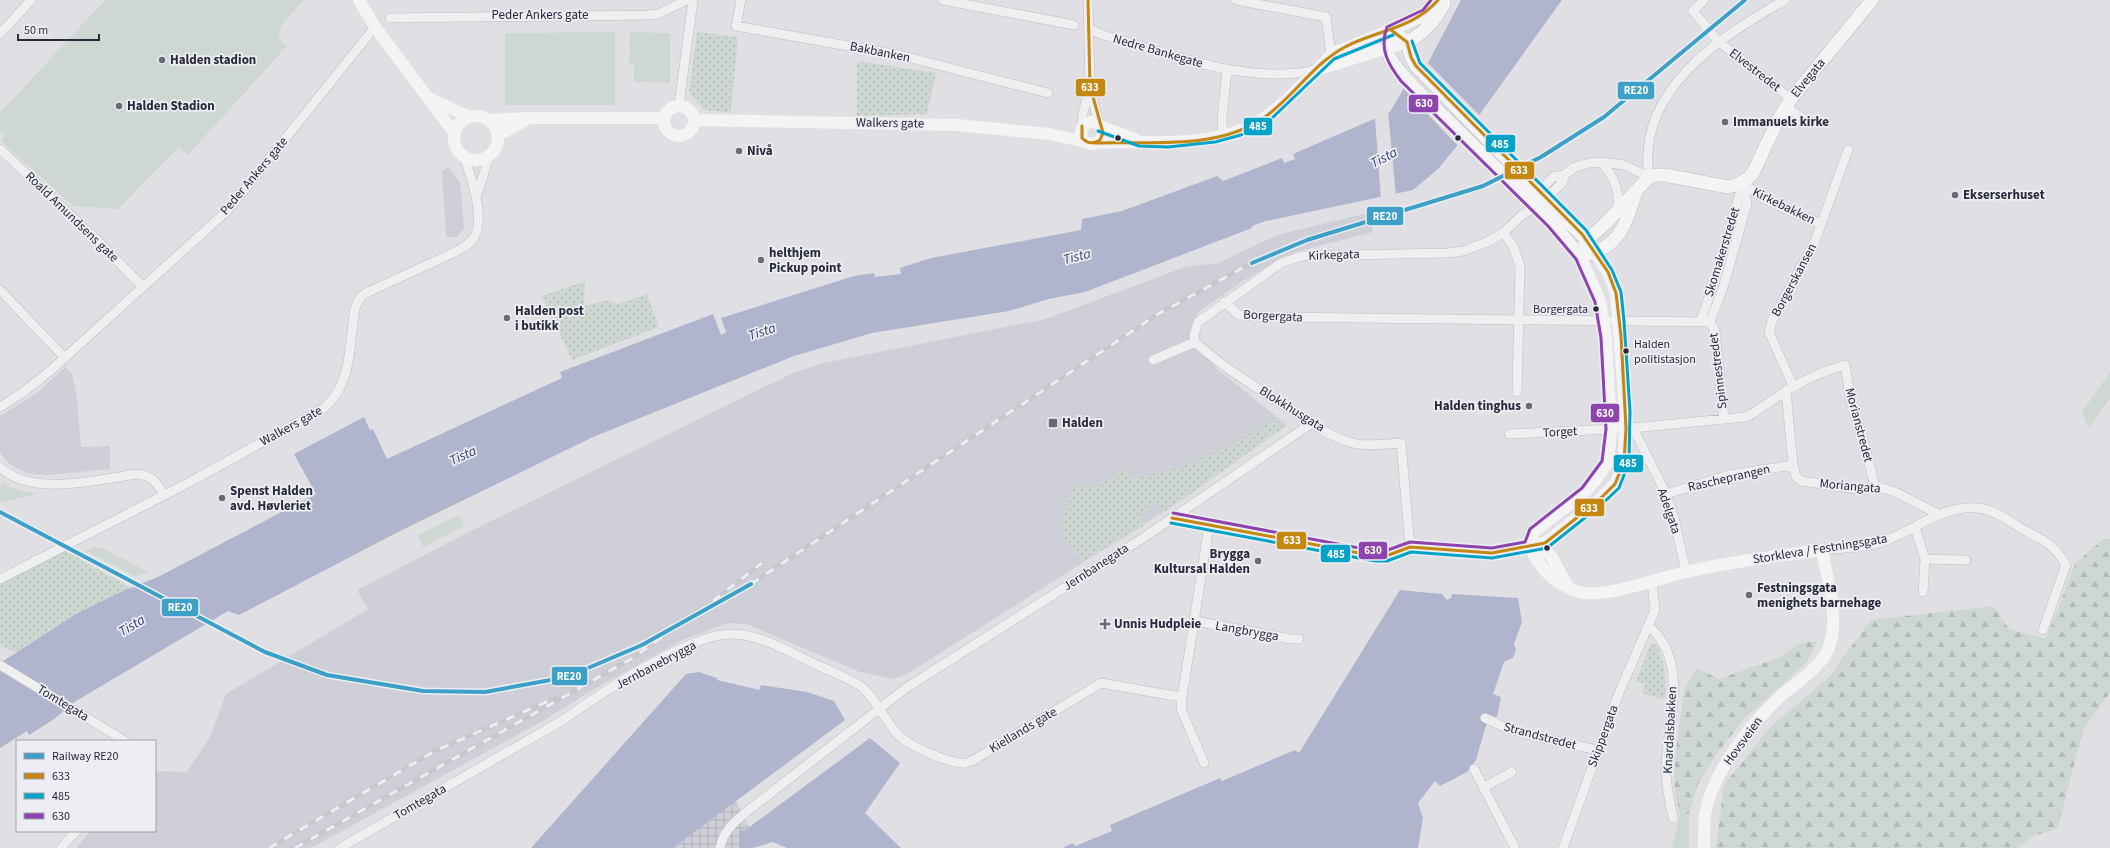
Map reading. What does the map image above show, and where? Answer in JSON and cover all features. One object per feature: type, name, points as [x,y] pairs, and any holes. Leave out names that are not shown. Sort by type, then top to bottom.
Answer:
[{"type":"main road","points":[[1438,0],[1426,14],[1391,30],[1387,48],[1390,57],[1405,77],[1557,220],[1587,240]]},
{"type":"main road","points":[[1445,0],[1439,14],[1429,26],[1420,35],[1407,42],[1411,57],[1416,66],[1557,220],[1580,256]]},
{"type":"main road","name":"Elvegata","points":[[1742,183],[1753,173],[1777,122],[1789,103],[1872,0]]},
{"type":"main road","name":"Kirkebakken","points":[[1649,177],[1656,174],[1665,175],[1720,187],[1736,186],[1742,183]]},
{"type":"main road","points":[[1580,256],[1587,240],[1636,192],[1649,177]]},
{"type":"main road","points":[[1580,256],[1596,253],[1605,249],[1615,239],[1627,218],[1636,192]]},
{"type":"street","points":[[0,34],[31,0]]},
{"type":"street","points":[[359,0],[375,27],[426,97],[454,134],[455,143],[458,150],[464,157],[477,161],[489,156],[497,147],[498,135],[495,126],[489,120],[479,116],[469,117],[426,97]]},
{"type":"street","name":"Peder Ankers gate","points":[[390,18],[649,15],[658,14],[686,0]]},
{"type":"street","points":[[679,105],[693,0]]},
{"type":"street","name":"Bakbanken","points":[[741,0],[736,26],[899,55],[1048,93]]},
{"type":"street","points":[[943,0],[1074,25]]},
{"type":"street","points":[[1088,0],[1090,29],[1090,86],[1103,133],[1100,140],[1090,143],[1082,138],[1082,117],[1090,86]]},
{"type":"street","points":[[1236,0],[1326,17],[1331,55]]},
{"type":"street","name":"Elvestredet","points":[[1704,0],[1693,11],[1718,41],[1789,103],[1804,119]]},
{"type":"street","name":"Elvestredet","points":[[1718,41],[1785,0]]},
{"type":"street","name":"Peder Ankers gate","points":[[0,407],[22,393],[65,358],[142,286],[228,210],[375,27]]},
{"type":"street","name":"Nedre Bankegate","points":[[1090,29],[1110,37],[1227,70],[1302,73],[1318,69]]},
{"type":"street","points":[[1060,136],[1090,143],[1140,141],[1172,142],[1223,135],[1240,130],[1261,120],[1318,69],[1331,55],[1346,46],[1391,30],[1407,42]]},
{"type":"street","points":[[1649,177],[1647,162],[1653,130],[1663,99],[1686,71],[1718,41]]},
{"type":"street","points":[[1318,69],[1407,42]]},
{"type":"street","points":[[1223,135],[1222,119],[1227,70]]},
{"type":"street","points":[[679,105],[692,111],[694,120],[690,131],[680,136],[674,135],[666,129],[664,118],[669,109],[679,105]]},
{"type":"street","points":[[454,134],[460,124],[469,117]]},
{"type":"street","points":[[489,120],[529,118],[664,118]]},
{"type":"street","points":[[498,135],[529,118]]},
{"type":"street","name":"Walkers gate","points":[[694,120],[918,124],[990,128],[1060,136]]},
{"type":"street","points":[[1060,136],[1083,125],[1095,122],[1140,141]]},
{"type":"street","name":"Roald Amundsens gate","points":[[0,149],[95,238],[142,286]]},
{"type":"street","name":"Borgerskansen","points":[[1789,388],[1769,332],[1772,320],[1812,247],[1848,150]]},
{"type":"street","name":"Walkers gate","points":[[477,196],[489,156]]},
{"type":"street","name":"Walkers gate","points":[[0,579],[164,494],[324,408],[333,401],[344,379],[355,308],[360,298],[466,246],[475,237],[478,229],[477,196],[464,157]]},
{"type":"street","name":"Kirkegata","points":[[1195,342],[1194,335],[1198,322],[1224,302],[1281,263],[1302,256],[1447,253],[1463,251],[1487,242],[1502,233],[1521,216],[1537,192],[1553,177],[1564,175],[1575,167],[1589,162],[1602,162],[1624,165],[1649,177]]},
{"type":"street","points":[[1602,162],[1613,177],[1619,192],[1618,210]]},
{"type":"street","name":"Kirkebakken","points":[[1742,183],[1763,198],[1821,224]]},
{"type":"street","name":"Skomakerstredet","points":[[1710,322],[1724,285],[1747,203],[1742,183]]},
{"type":"street","name":"Skomakerstredet","points":[[1700,322],[1715,281],[1742,183]]},
{"type":"street","points":[[1502,233],[1513,246],[1518,258],[1519,320],[1517,392]]},
{"type":"street","points":[[1172,518],[1375,556],[1386,556],[1410,547],[1492,553],[1545,543],[1564,530],[1598,501],[1615,484],[1624,462],[1629,428],[1616,293],[1608,272],[1587,240]]},
{"type":"street","points":[[1528,546],[1534,532],[1585,492],[1598,478],[1607,463],[1611,429],[1604,321],[1592,281],[1580,256]]},
{"type":"street","points":[[0,290],[65,358]]},
{"type":"street","name":"Borgergata","points":[[1224,302],[1239,315],[1274,317],[1710,322]]},
{"type":"street","name":"Spinnestredet","points":[[1710,322],[1716,331],[1724,420]]},
{"type":"street","points":[[1154,360],[1195,342]]},
{"type":"street","name":"Blokkhusgata","points":[[1195,342],[1209,355],[1312,423],[1350,442],[1364,445],[1401,443],[1410,547]]},
{"type":"street","name":"Morianstredet","points":[[1789,388],[1826,370],[1845,365],[1852,407],[1861,432],[1875,486]]},
{"type":"street","points":[[1611,429],[1724,420],[1750,415],[1789,388]]},
{"type":"street","name":"Moriangata","points":[[1789,388],[1793,465],[1796,476],[1801,481],[1864,490],[1875,486],[1895,492],[1938,514]]},
{"type":"street","name":"Jernbanegata","points":[[720,848],[721,841],[728,828],[745,813],[880,710],[906,688],[1172,518],[1312,423]]},
{"type":"street","name":"Adelgata","points":[[1629,428],[1666,494],[1675,522],[1686,572]]},
{"type":"street","name":"Torget","points":[[1510,434],[1611,429]]},
{"type":"street","name":"Rascheprangen","points":[[1666,494],[1730,475],[1793,465]]},
{"type":"street","points":[[0,467],[6,474],[38,485],[147,475],[154,480],[164,494]]},
{"type":"street","name":"Storkleva / Festningsgata","points":[[1528,546],[1539,567],[1550,577],[1569,587],[1597,593],[1652,582],[1686,572],[1880,542],[1915,527],[1938,514],[1954,509],[1972,508],[1986,510],[2048,543],[2058,552],[2066,565],[2043,630]]},
{"type":"street","points":[[1204,764],[1182,711],[1181,697],[1195,621],[1209,526]]},
{"type":"street","points":[[1915,527],[1925,559],[1923,592]]},
{"type":"street","name":"Hovsveien","points":[[1704,848],[1705,814],[1723,767],[1742,738],[1759,717],[1813,669],[1822,658],[1830,644],[1833,627],[1832,608],[1822,550]]},
{"type":"street","points":[[1925,559],[1966,560]]},
{"type":"street","name":"Skippergata","points":[[1563,848],[1597,750],[1619,693],[1655,610],[1652,582]]},
{"type":"street","name":"Langbrygga","points":[[1195,621],[1291,639],[1299,639]]},
{"type":"street","name":"Knardalsbakken","points":[[1648,626],[1656,632],[1672,662],[1673,701],[1666,766],[1673,818]]},
{"type":"street","name":"Jernbanebrygga","points":[[500,756],[683,647],[714,636],[731,634],[749,636],[772,645],[843,677],[864,689],[880,710]]},
{"type":"street","name":"Tomtegata","points":[[0,665],[123,740]]},
{"type":"street","name":"Kiellands gate","points":[[880,710],[898,734],[908,743],[941,758],[965,763],[977,758],[1101,684],[1181,697]]},
{"type":"street","name":"Strandstredet","points":[[1485,718],[1497,724],[1523,732],[1597,750]]},
{"type":"street","name":"Tomtegata","points":[[340,848],[500,756]]},
{"type":"street","points":[[1474,769],[1515,848]]},
{"type":"street","points":[[1484,787],[1512,772]]},
{"type":"street","points":[[61,848],[75,832]]},
{"type":"shaded area","points":[[449,167],[460,183],[464,228],[457,237],[446,237],[442,171]]},
{"type":"shaded area","points":[[1368,213],[1373,232],[1299,251],[1281,258],[1243,281],[1197,313],[1195,342],[1217,369],[1287,425],[1185,498],[907,674],[894,679],[860,672],[746,624],[728,623],[682,640],[596,688],[541,722],[311,848],[76,848],[89,832],[156,832],[156,771],[187,772],[209,739],[226,694],[368,609],[357,590],[473,530],[796,372],[823,363],[1046,319],[1185,267],[1218,263],[1277,235]]},
{"type":"shaded area","points":[[65,367],[72,374],[76,392],[81,447],[110,446],[110,469],[48,475],[29,474],[9,464],[0,452],[0,416],[38,392]]},
{"type":"shaded area","points":[[736,801],[749,827],[738,837],[739,848],[673,848]]},
{"type":"green space","name":"Halden Stadion","points":[[105,0],[303,0],[282,25],[278,38],[287,46],[188,155],[179,147],[118,209],[73,206],[1,141],[5,136],[0,131],[0,113]]},
{"type":"green space","points":[[615,32],[615,105],[505,105],[505,33]]},
{"type":"green space","points":[[630,32],[670,33],[670,83],[634,82],[634,65],[629,64]]},
{"type":"green space","points":[[697,32],[738,37],[731,113],[704,110],[689,93]]},
{"type":"green space","points":[[857,61],[936,73],[927,114],[857,116]]},
{"type":"green space","points":[[585,281],[584,306],[608,300],[618,304],[647,294],[659,327],[572,360],[542,296]]},
{"type":"green space","points":[[2110,372],[2110,398],[2089,428],[2082,412]]},
{"type":"green space","points":[[1279,418],[1287,425],[1164,512],[1158,502],[1139,515],[1145,525],[1081,562],[1061,532],[1072,486],[1097,486],[1125,468],[1133,479],[1183,467],[1231,445]]},
{"type":"green space","points":[[2,483],[23,492],[39,494],[0,502],[0,488]]},
{"type":"green space","points":[[459,515],[464,526],[423,547],[418,535]]},
{"type":"green space","points":[[2103,539],[2110,539],[2110,693],[2084,728],[2057,829],[2033,836],[2018,848],[1716,848],[1724,785],[1771,726],[1828,678],[1871,620],[1993,606],[2009,629],[2046,639],[2075,564]]},
{"type":"green space","points":[[94,547],[102,548],[150,573],[134,576],[86,551]]},
{"type":"green space","points":[[64,550],[131,588],[76,614],[16,652],[0,646],[0,585]]},
{"type":"green space","points":[[1817,641],[1807,662],[1744,719],[1716,755],[1697,786],[1689,814],[1680,814],[1676,798],[1674,774],[1678,735],[1684,690],[1697,668],[1719,679],[1778,658],[1800,643]]},
{"type":"green space","points":[[1651,643],[1657,645],[1664,665],[1666,685],[1665,700],[1642,693],[1645,684],[1636,681]]},
{"type":"green space","points":[[1680,814],[1689,814],[1689,848],[1672,848]]},
{"type":"water","name":"Tista","points":[[1461,0],[1562,0],[1457,146],[1438,169],[1413,190],[1266,221],[1252,226],[1252,228],[1085,292],[1049,299],[1009,311],[872,333],[794,356],[593,437],[398,532],[239,615],[228,611],[76,701],[54,719],[29,735],[27,731],[0,748],[0,663],[76,614],[123,591],[158,577],[316,494],[294,454],[364,417],[370,430],[373,429],[387,459],[562,378],[560,372],[713,314],[721,335],[726,332],[721,318],[854,276],[874,273],[875,277],[901,274],[900,268],[931,258],[1081,230],[1082,219],[1122,211],[1217,176],[1223,181],[1282,158],[1284,163],[1295,159],[1293,154],[1390,112],[1404,88],[1428,63]]},
{"type":"water","points":[[1400,590],[1442,594],[1447,600],[1451,598],[1452,594],[1518,598],[1522,622],[1514,644],[1516,650],[1513,658],[1504,662],[1493,694],[1501,697],[1497,717],[1489,715],[1476,760],[1467,772],[1440,786],[1435,781],[1418,803],[1423,818],[1418,848],[1062,848],[1073,843],[1075,846],[1112,831],[1110,825],[1220,778],[1222,781],[1295,750],[1299,753]]},
{"type":"water","points":[[699,672],[717,678],[717,680],[759,690],[761,685],[807,692],[834,701],[845,720],[673,848],[531,848],[686,674]]},
{"type":"water","points":[[870,738],[900,763],[865,813],[901,848],[787,848],[773,842],[753,848],[739,848],[739,832],[742,830],[744,831]]},
{"type":"pier","points":[[1427,62],[1481,117],[1459,147],[1402,87]]},
{"type":"pier","points":[[1388,111],[1396,197],[1381,199],[1375,118]]},
{"type":"railway","points":[[751,584],[1158,314],[1252,263]]},
{"type":"railway","points":[[295,848],[631,659],[705,607],[762,563]]},
{"type":"railway","points":[[269,848],[435,751],[555,698]]},
{"type":"rail line","name":"RE20","points":[[1252,263],[1307,240],[1483,186],[1541,157],[1604,117],[1745,0]]},
{"type":"rail line","name":"RE20","points":[[0,512],[265,652],[327,675],[423,691],[485,692],[567,677],[642,645],[751,584]]},
{"type":"transit line","name":"633","points":[[1082,126],[1082,138],[1084,140],[1091,143],[1100,140],[1103,133],[1090,86],[1088,0]]},
{"type":"transit line","name":"630","points":[[1173,513],[1375,551],[1385,551],[1410,542],[1492,548],[1525,542],[1530,529],[1582,488],[1602,461],[1606,429],[1601,338],[1595,302],[1576,259],[1548,226],[1401,81],[1386,56],[1384,42],[1387,27],[1423,10],[1431,0]]},
{"type":"transit line","name":"633","points":[[1094,143],[1160,143],[1205,140],[1246,128],[1265,117],[1275,109],[1313,71],[1334,54],[1357,41],[1406,23],[1428,10],[1438,0]]},
{"type":"transit line","name":"633","points":[[1391,30],[1407,42],[1411,57],[1416,66],[1582,234],[1608,272],[1616,293],[1621,336],[1626,428],[1624,462],[1615,484],[1598,501],[1545,543],[1492,553],[1410,547]]},
{"type":"transit line","name":"485","points":[[1098,131],[1139,146],[1168,147],[1215,142],[1241,135],[1270,120],[1334,59],[1393,35]]},
{"type":"transit line","name":"485","points":[[1171,523],[1375,561],[1387,561],[1411,552],[1492,558],[1547,548],[1601,505],[1619,488],[1629,462],[1630,411],[1621,292],[1612,270],[1586,230],[1420,63],[1412,41]]},
{"type":"transit line","name":"633","points":[[1172,518],[1375,556],[1386,556],[1410,547]]},
{"type":"place","name":"Halden stadion","points":[[162,60]]},
{"type":"place","name":"Halden Stadion","points":[[119,106]]},
{"type":"place","name":"Immanuels kirke","points":[[1725,122]]},
{"type":"place","name":"Nivå","points":[[739,151]]},
{"type":"place","name":"Ekserserhuset","points":[[1955,195]]},
{"type":"place","name":"helthjem Pickup point","points":[[761,260]]},
{"type":"place","name":"Borgergata","points":[[1596,309]]},
{"type":"place","name":"Halden post i butikk","points":[[507,318]]},
{"type":"place","name":"Halden politistasjon","points":[[1626,351]]},
{"type":"place","name":"Halden tinghus","points":[[1529,406]]},
{"type":"place","name":"Halden","points":[[1053,423]]},
{"type":"place","name":"Spenst Halden avd. Høvleriet","points":[[222,498]]},
{"type":"place","name":"Brygga Kultursal Halden","points":[[1258,561]]},
{"type":"place","name":"Festningsgata menighets barnehage","points":[[1749,595]]},
{"type":"place","name":"Unnis Hudpleie","points":[[1105,624]]}]
